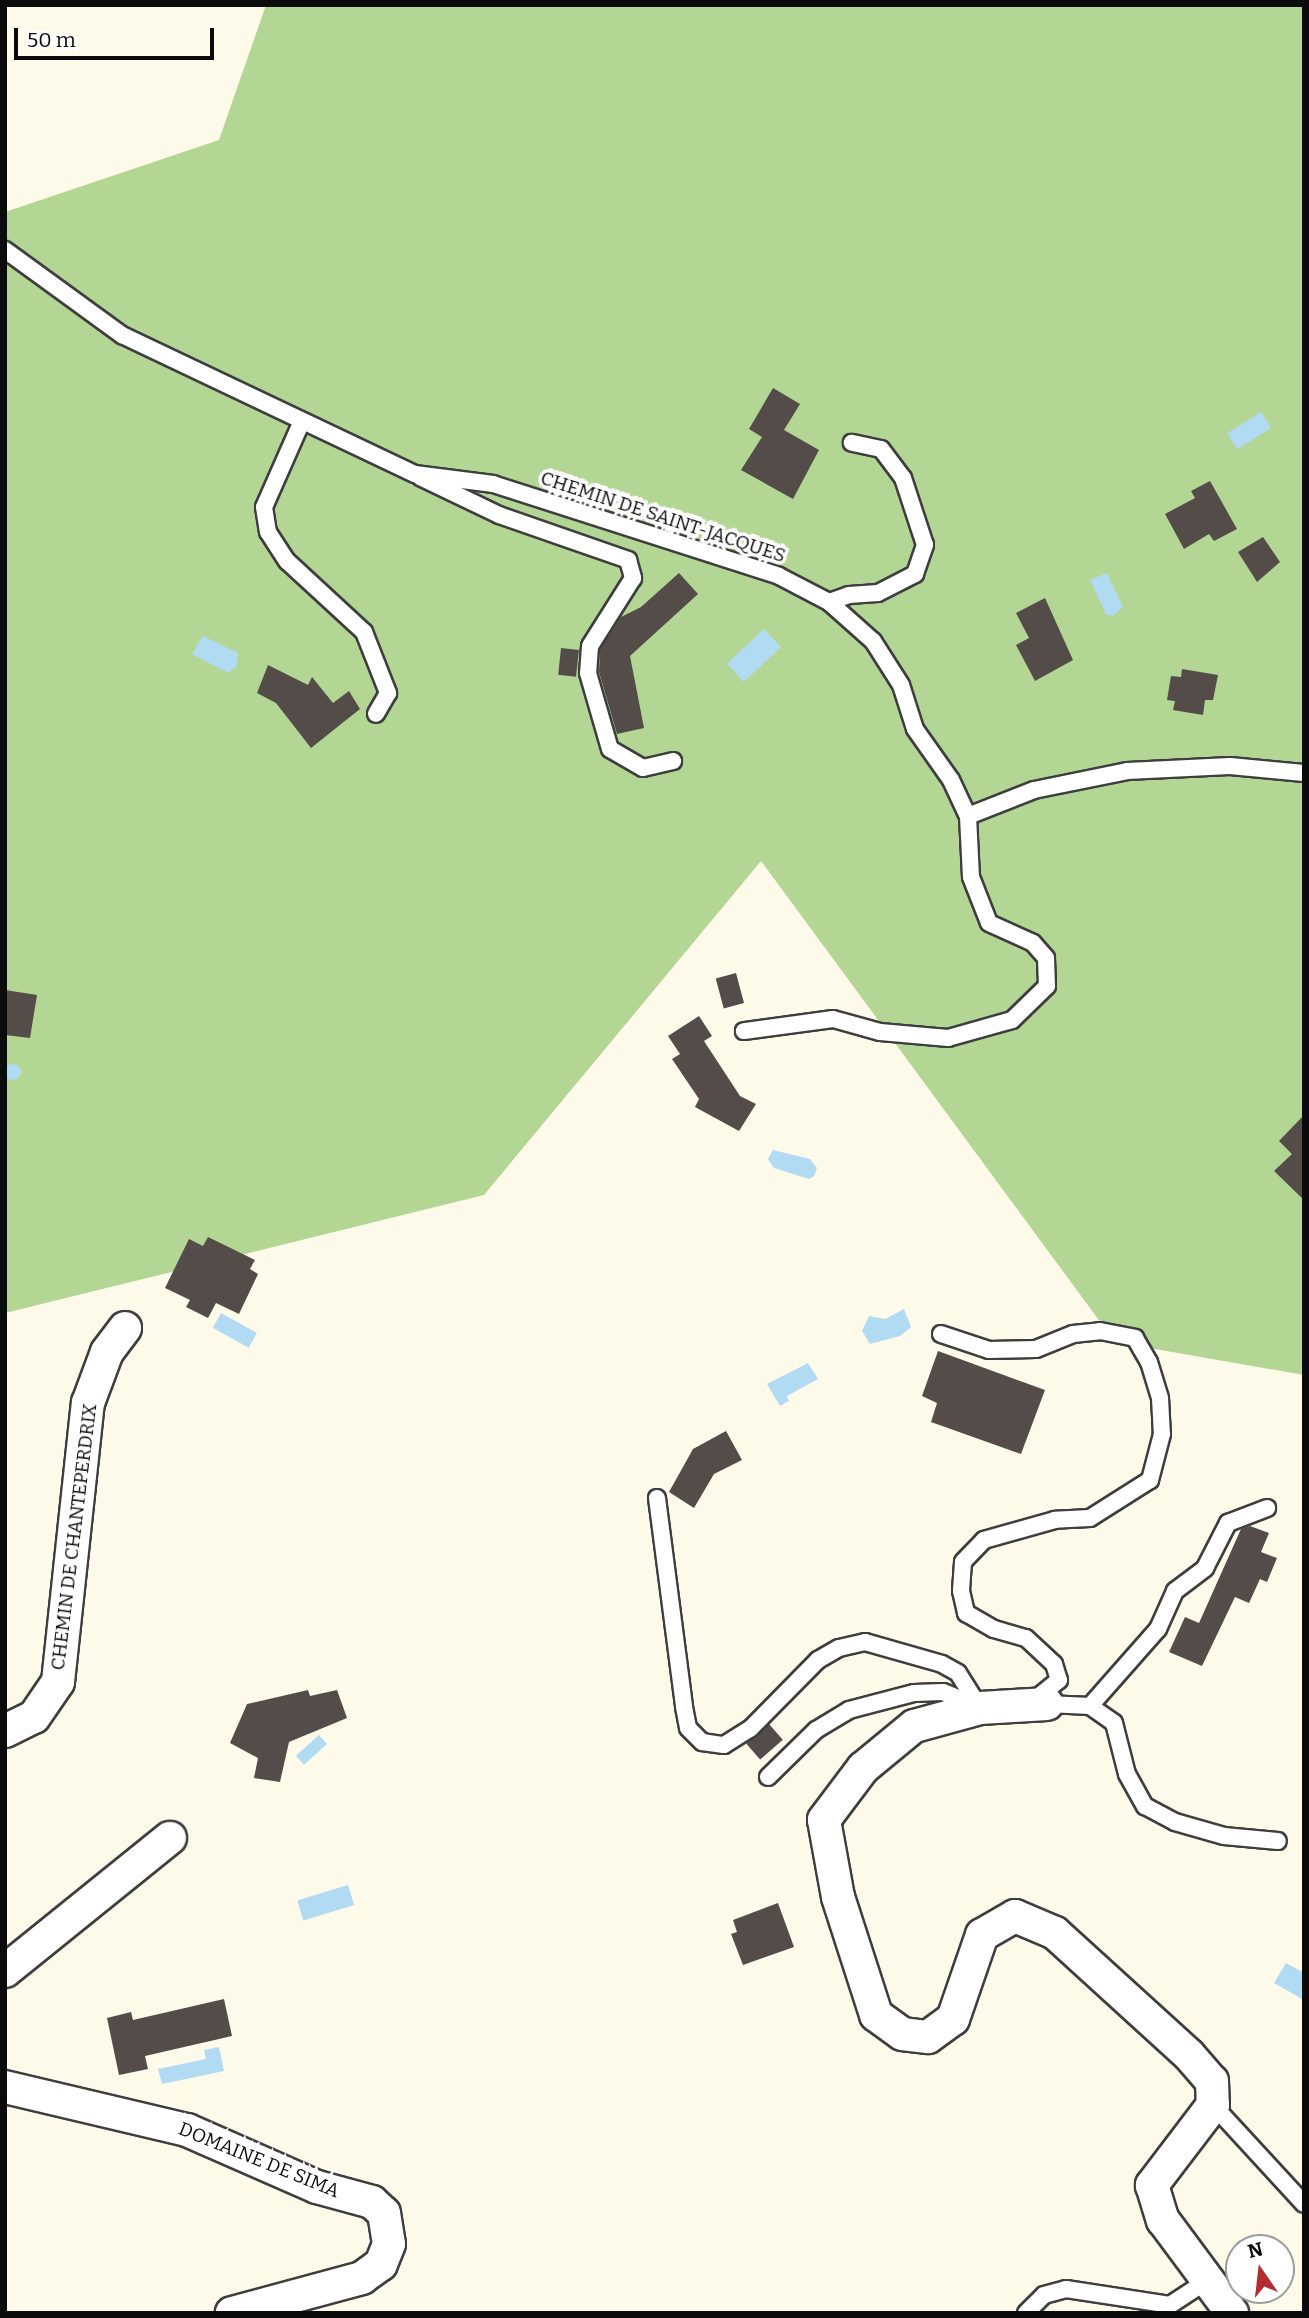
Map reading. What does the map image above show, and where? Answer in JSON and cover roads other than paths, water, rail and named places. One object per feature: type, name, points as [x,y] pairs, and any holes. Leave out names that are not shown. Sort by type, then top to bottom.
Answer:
[{"type":"street","name":"CHEMIN DE CHANTEPERDRIX","points":[[5,1731],[34,1717],[58,1682],[88,1403],[107,1352],[125,1328]]},
{"type":"street","points":[[1038,1704],[980,1708],[914,1726],[863,1768],[824,1820],[838,1897],[876,2015],[902,2034],[928,2037],[953,2019],[982,1936],[1015,1916],[1055,1933],[1189,2055],[1212,2081],[1213,2105],[1152,2185],[1163,2220],[1205,2282],[1232,2313]]},
{"type":"street","points":[[5,1971],[170,1838]]},
{"type":"street","name":"DOMAINE DE SIMA","points":[[5,2087],[187,2130],[317,2187],[372,2202],[384,2213],[389,2244],[381,2264],[362,2278],[232,2313]]},
{"type":"lane","name":"CHEMIN DE SAINT-JACQUES","points":[[5,250],[122,335],[415,474],[452,475],[559,503],[779,576],[829,602],[873,641],[901,685],[915,729],[951,780],[968,816],[971,877],[989,923],[1033,943],[1046,958],[1047,986],[1012,1020],[948,1038],[880,1032],[833,1019],[744,1031]]},
{"type":"lane","points":[[302,421],[264,507],[268,532],[286,561],[364,632],[388,692],[376,714]]},
{"type":"lane","points":[[829,602],[849,595],[878,593],[915,574],[925,545],[903,478],[881,449],[852,443]]},
{"type":"lane","points":[[415,474],[499,515],[628,560],[633,578],[590,646],[588,673],[610,749],[643,768],[673,761]]},
{"type":"lane","points":[[968,816],[1034,789],[1127,771],[1230,765],[1304,774]]},
{"type":"lane","points":[[941,1334],[989,1350],[1036,1349],[1073,1334],[1100,1331],[1135,1339],[1149,1362],[1160,1398],[1162,1434],[1150,1480],[1090,1518],[1055,1520],[984,1540],[963,1562],[961,1591],[966,1613],[994,1629],[1026,1638],[1054,1664],[1059,1680],[1038,1704]]},
{"type":"lane","points":[[657,1498],[684,1707],[688,1728],[702,1742],[723,1745],[750,1729],[818,1660],[839,1648],[865,1643],[942,1664],[958,1673],[980,1708]]},
{"type":"lane","points":[[1090,1706],[1158,1629],[1175,1591],[1205,1568],[1228,1523],[1267,1508]]},
{"type":"lane","points":[[768,1777],[816,1730],[849,1710],[876,1701],[943,1692],[980,1708]]},
{"type":"lane","points":[[1038,1704],[1090,1706],[1114,1723],[1127,1774],[1145,1806],[1175,1822],[1224,1836],[1278,1842]]},
{"type":"lane","points":[[1213,2105],[1304,2204]]},
{"type":"lane","points":[[1026,2313],[1044,2295],[1066,2289],[1170,2305],[1205,2282]]},
{"type":"water","points":[[1261,412],[1271,428],[1237,449],[1227,433]]},
{"type":"water","points":[[1107,573],[1123,607],[1113,616],[1106,614],[1090,580]]},
{"type":"water","points":[[764,629],[781,647],[744,682],[727,664]]},
{"type":"water","points":[[203,636],[238,653],[236,667],[228,673],[192,654]]},
{"type":"water","points":[[10,1064],[16,1064],[21,1072],[19,1078],[10,1080],[5,1075],[5,1069]]},
{"type":"water","points":[[773,1150],[810,1159],[817,1168],[814,1176],[809,1179],[774,1168],[768,1159]]},
{"type":"water","points":[[904,1309],[911,1327],[900,1336],[870,1344],[862,1331],[869,1316],[885,1319]]},
{"type":"water","points":[[221,1313],[257,1333],[249,1348],[213,1328]]},
{"type":"water","points":[[808,1363],[818,1379],[787,1396],[789,1401],[780,1406],[767,1384]]},
{"type":"water","points":[[319,1735],[327,1744],[304,1765],[296,1756]]},
{"type":"water","points":[[348,1885],[354,1905],[303,1921],[297,1900]]},
{"type":"water","points":[[1286,1963],[1304,1973],[1304,2000],[1274,1983]]},
{"type":"water","points":[[219,2047],[224,2071],[162,2084],[158,2069],[206,2059],[204,2050]]}]
